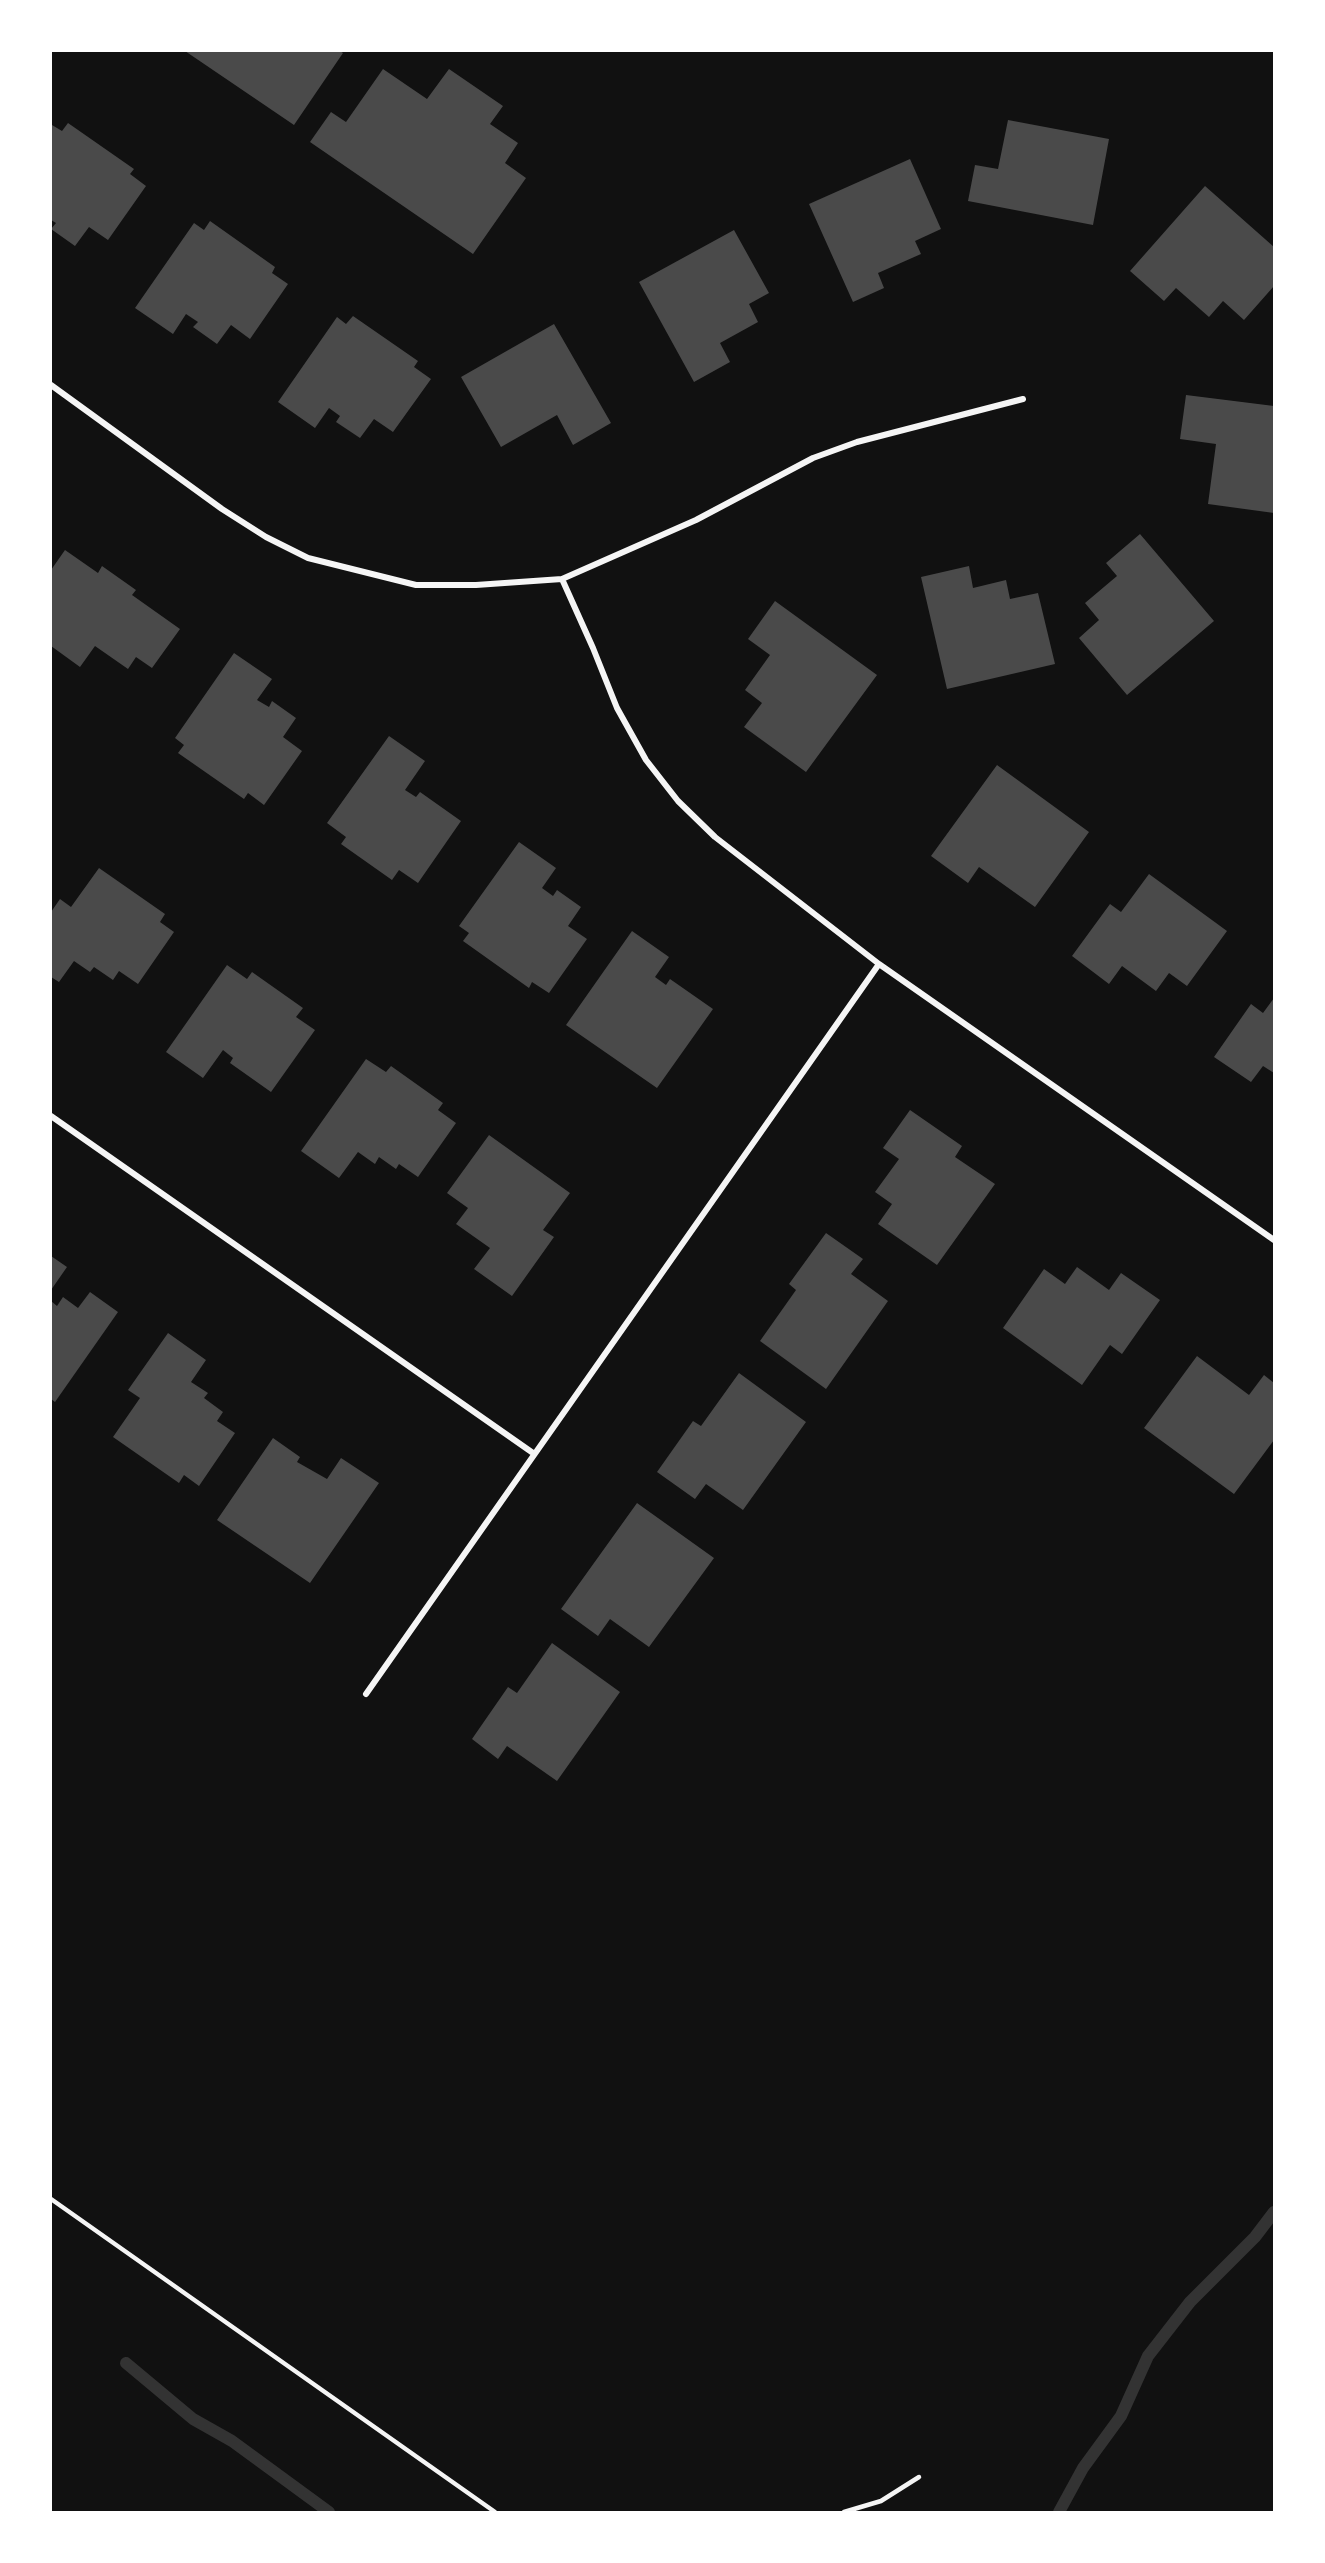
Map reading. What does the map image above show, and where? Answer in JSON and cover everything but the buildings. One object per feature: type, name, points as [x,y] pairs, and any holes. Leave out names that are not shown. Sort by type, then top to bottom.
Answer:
[{"type":"street","points":[[51,385],[222,509],[266,537],[308,558],[416,585],[476,585],[562,579],[696,520],[813,458],[857,442],[1023,399]]},
{"type":"street","points":[[562,579],[617,708],[646,760],[678,801],[716,837],[879,964],[1274,1240]]},
{"type":"street","points":[[366,1694],[879,964]]},
{"type":"street","points":[[51,1116],[534,1453]]},
{"type":"lane","points":[[51,2199],[495,2512]]},
{"type":"lane","points":[[844,2512],[880,2501],[920,2477]]},
{"type":"waterway","points":[[1059,2512],[1083,2468],[1121,2416],[1148,2356],[1190,2302],[1255,2237],[1274,2212]]},
{"type":"waterway","points":[[126,2363],[193,2419],[232,2441],[329,2512]]}]
